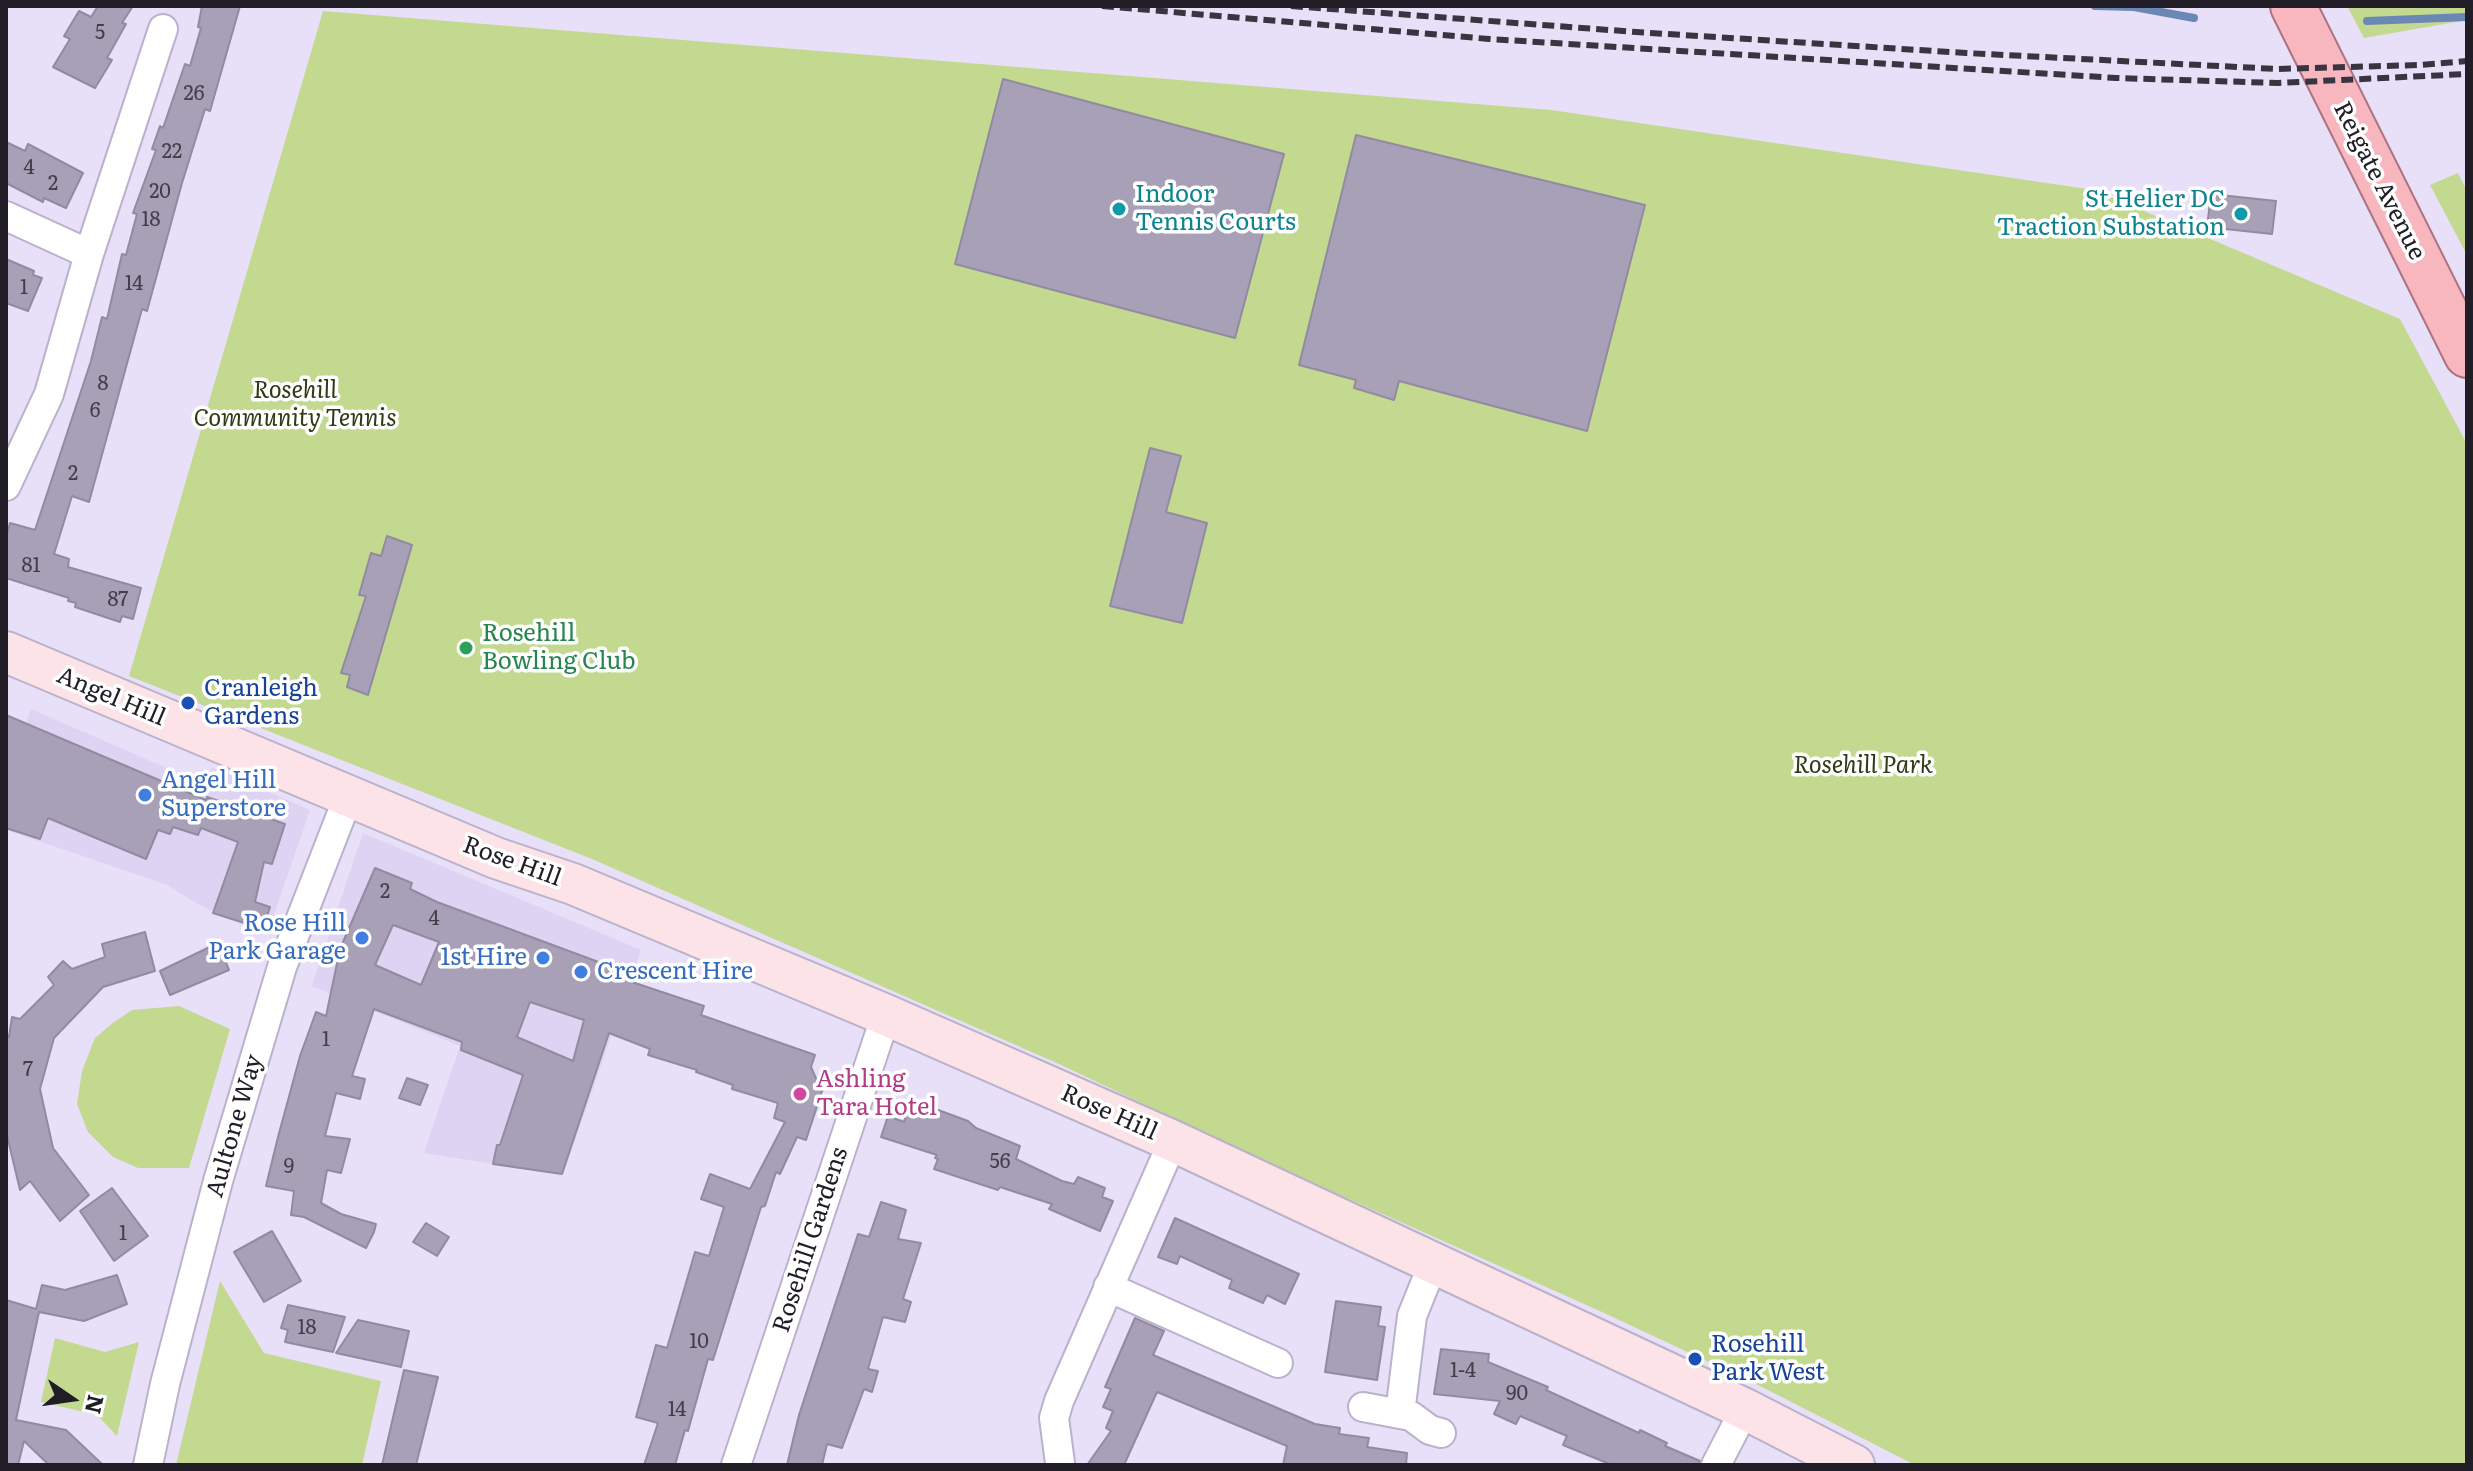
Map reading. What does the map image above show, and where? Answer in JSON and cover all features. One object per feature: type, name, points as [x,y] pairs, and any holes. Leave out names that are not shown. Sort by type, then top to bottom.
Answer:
[{"type":"highway","name":"Reigate Avenue","points":[[2293,6],[2467,355]]},
{"type":"main road","name":"Angel Hill","points":[[6,652],[349,795]]},
{"type":"main road","name":"Rose Hill","points":[[349,795],[496,858],[573,884],[886,1015],[1173,1141],[1745,1409],[1854,1465]]},
{"type":"street","points":[[6,486],[49,394],[89,254],[163,29]]},
{"type":"street","points":[[6,216],[89,254]]},
{"type":"street","name":"Aultone Way","points":[[148,1465],[165,1384],[222,1166],[282,967],[349,795]]},
{"type":"street","name":"Rosehill Gardens","points":[[736,1465],[886,1015]]},
{"type":"street","points":[[1060,1463],[1054,1418],[1173,1141]]},
{"type":"street","points":[[1400,1413],[1412,1316],[1433,1264]]},
{"type":"street","points":[[1108,1287],[1278,1363]]},
{"type":"street","points":[[1363,1407],[1400,1413],[1441,1433]]},
{"type":"street","points":[[1716,1465],[1745,1409]]},
{"type":"shaded area","points":[[31,709],[203,784],[212,767],[310,810],[267,935],[203,907],[165,884],[6,830],[6,787]]},
{"type":"shaded area","points":[[363,833],[641,950],[563,1175],[424,1153],[460,1046],[312,986]]},
{"type":"green space","points":[[2347,6],[2467,6],[2467,20],[2364,38]]},
{"type":"green space","name":"Rosehill Park","points":[[323,11],[1551,110],[2094,190],[2400,319],[2467,444],[2467,1465],[1915,1465],[1760,1386],[1255,1157],[1059,1064],[592,859],[129,676]]},
{"type":"green space","points":[[2458,173],[2467,191],[2467,255],[2430,185]]},
{"type":"green space","points":[[179,1006],[230,1029],[189,1168],[138,1168],[113,1157],[88,1132],[77,1104],[82,1071],[95,1038],[114,1022],[132,1010]]},
{"type":"green space","points":[[220,1281],[264,1353],[381,1381],[362,1465],[176,1465]]},
{"type":"green space","points":[[55,1338],[105,1352],[139,1342],[117,1436],[97,1415],[41,1402]]},
{"type":"building","points":[[98,6],[133,6],[107,58],[112,60],[95,88],[53,67],[70,39],[64,36],[79,11],[91,17]]},
{"type":"building","points":[[202,6],[240,6],[210,111],[205,109],[182,183],[147,311],[142,309],[89,502],[72,496],[54,554],[69,559],[68,567],[141,588],[133,619],[122,616],[120,622],[75,607],[76,603],[68,601],[69,598],[6,578],[6,537],[10,523],[35,530],[91,361],[102,317],[107,319],[122,254],[126,255],[137,214],[133,213],[156,150],[152,149],[160,126],[163,128],[185,64],[190,66],[201,28],[198,27]]},
{"type":"building","name":"Indoor Tennis Courts","points":[[1003,79],[1284,154],[1235,338],[955,264]]},
{"type":"building","points":[[1356,135],[1645,205],[1587,431],[1399,381],[1394,400],[1354,388],[1356,380],[1299,365]]},
{"type":"building","points":[[6,142],[25,151],[28,144],[83,173],[66,208],[44,198],[43,202],[6,183]]},
{"type":"building","name":"St Helier DC Traction Substation","points":[[2211,194],[2276,201],[2272,234],[2207,227]]},
{"type":"building","points":[[6,259],[34,271],[33,275],[42,278],[28,311],[6,303]]},
{"type":"building","points":[[1150,448],[1181,456],[1166,512],[1207,523],[1182,623],[1110,606]]},
{"type":"building","points":[[387,536],[412,545],[368,695],[347,687],[350,675],[341,673],[366,596],[359,595],[371,553],[381,556]]},
{"type":"building","points":[[6,715],[206,800],[207,797],[285,824],[272,864],[264,862],[255,902],[270,907],[263,929],[213,913],[238,842],[201,828],[198,835],[173,827],[170,834],[158,830],[146,859],[48,818],[40,839],[6,828]]},
{"type":"building","points":[[375,868],[412,883],[410,889],[437,902],[620,970],[617,977],[704,1006],[701,1015],[815,1055],[811,1067],[818,1083],[824,1085],[806,1140],[797,1137],[780,1174],[776,1172],[765,1206],[761,1207],[713,1360],[708,1359],[675,1465],[644,1465],[658,1423],[636,1417],[656,1345],[667,1348],[695,1252],[709,1256],[724,1207],[701,1199],[710,1174],[750,1189],[785,1122],[774,1118],[778,1103],[732,1089],[733,1085],[697,1070],[648,1055],[650,1049],[609,1033],[562,1174],[493,1164],[523,1075],[461,1050],[462,1042],[374,1009],[352,1076],[365,1079],[360,1099],[336,1093],[325,1136],[350,1139],[341,1173],[327,1170],[321,1203],[341,1214],[376,1224],[366,1248],[304,1217],[291,1215],[294,1191],[266,1186],[300,1056],[316,1012],[326,1016],[340,949]],"holes":[[[393,925],[439,942],[421,985],[375,965]],[[530,1002],[584,1020],[573,1061],[517,1037]]]},
{"type":"building","points":[[145,932],[155,971],[103,987],[54,1038],[40,1089],[53,1148],[89,1195],[60,1221],[30,1181],[20,1190],[6,1131],[6,1036],[9,1037],[12,1017],[20,1019],[54,985],[48,977],[63,961],[72,969],[105,957],[102,944]]},
{"type":"building","points":[[218,943],[229,970],[170,995],[160,971]]},
{"type":"building","points":[[407,1078],[428,1085],[420,1105],[399,1098]]},
{"type":"building","points":[[911,1100],[968,1121],[976,1128],[1020,1146],[1016,1159],[1062,1181],[1074,1184],[1078,1177],[1105,1188],[1102,1197],[1113,1201],[1100,1231],[1049,1209],[1052,1204],[934,1169],[937,1155],[881,1137],[888,1116],[904,1122]]},
{"type":"building","points":[[112,1188],[148,1236],[114,1261],[80,1211]]},
{"type":"building","points":[[881,1202],[906,1210],[898,1239],[921,1243],[903,1299],[911,1302],[905,1322],[883,1317],[868,1369],[878,1371],[872,1392],[864,1389],[842,1448],[827,1444],[822,1465],[787,1465],[799,1415],[858,1234],[869,1237]]},
{"type":"building","points":[[1175,1218],[1299,1274],[1285,1304],[1267,1295],[1263,1303],[1229,1288],[1232,1280],[1180,1256],[1177,1264],[1158,1257]]},
{"type":"building","points":[[426,1223],[449,1237],[437,1256],[413,1242]]},
{"type":"building","points":[[272,1231],[301,1281],[264,1302],[234,1252]]},
{"type":"building","points":[[117,1275],[127,1304],[84,1321],[39,1312],[16,1420],[66,1430],[103,1465],[49,1465],[24,1441],[18,1465],[6,1465],[6,1300],[36,1309],[42,1285],[65,1290]]},
{"type":"building","points":[[1336,1301],[1381,1307],[1378,1326],[1385,1327],[1377,1380],[1325,1372]]},
{"type":"building","points":[[288,1305],[345,1317],[333,1352],[285,1342],[288,1330],[281,1328]]},
{"type":"building","points":[[1135,1318],[1164,1331],[1153,1355],[1315,1424],[1340,1428],[1339,1434],[1369,1438],[1367,1447],[1407,1453],[1406,1465],[1283,1465],[1287,1446],[1157,1392],[1124,1465],[1087,1465],[1111,1431],[1106,1428],[1113,1411],[1103,1407],[1111,1389],[1105,1387]]},
{"type":"building","points":[[358,1320],[409,1331],[401,1367],[336,1353]]},
{"type":"building","points":[[1441,1349],[1489,1354],[1488,1362],[1548,1387],[1546,1390],[1639,1433],[1640,1430],[1667,1443],[1665,1446],[1700,1461],[1699,1465],[1612,1465],[1563,1445],[1567,1436],[1520,1416],[1516,1424],[1494,1414],[1500,1401],[1434,1394]]},
{"type":"building","points":[[404,1370],[438,1377],[416,1465],[382,1465]]},
{"type":"waterway","points":[[2095,6],[2134,7],[2194,18]]},
{"type":"waterway","points":[[2367,21],[2467,17]]},
{"type":"railway","points":[[1102,6],[1489,39],[2116,78],[2278,83],[2467,74]]},
{"type":"railway","points":[[1291,6],[1636,32],[2277,69],[2467,61]]},
{"type":"place","name":"Indoor Tennis Courts","points":[[1119,209]]},
{"type":"place","name":"St Helier DC Traction Substation","points":[[2241,214]]},
{"type":"place","name":"Rosehill Bowling Club","points":[[466,648]]},
{"type":"place","name":"Cranleigh Gardens","points":[[188,703]]},
{"type":"place","name":"Angel Hill Superstore","points":[[145,795]]},
{"type":"place","name":"Rose Hill Park Garage","points":[[362,938]]},
{"type":"place","name":"1st Hire","points":[[543,958]]},
{"type":"place","name":"Crescent Hire","points":[[581,972]]},
{"type":"place","name":"Ashling Tara Hotel","points":[[800,1094]]},
{"type":"place","name":"Rosehill Park West","points":[[1695,1359]]},
{"type":"park label","name":"Rosehill Community Tennis","points":[[295,405]]}]
